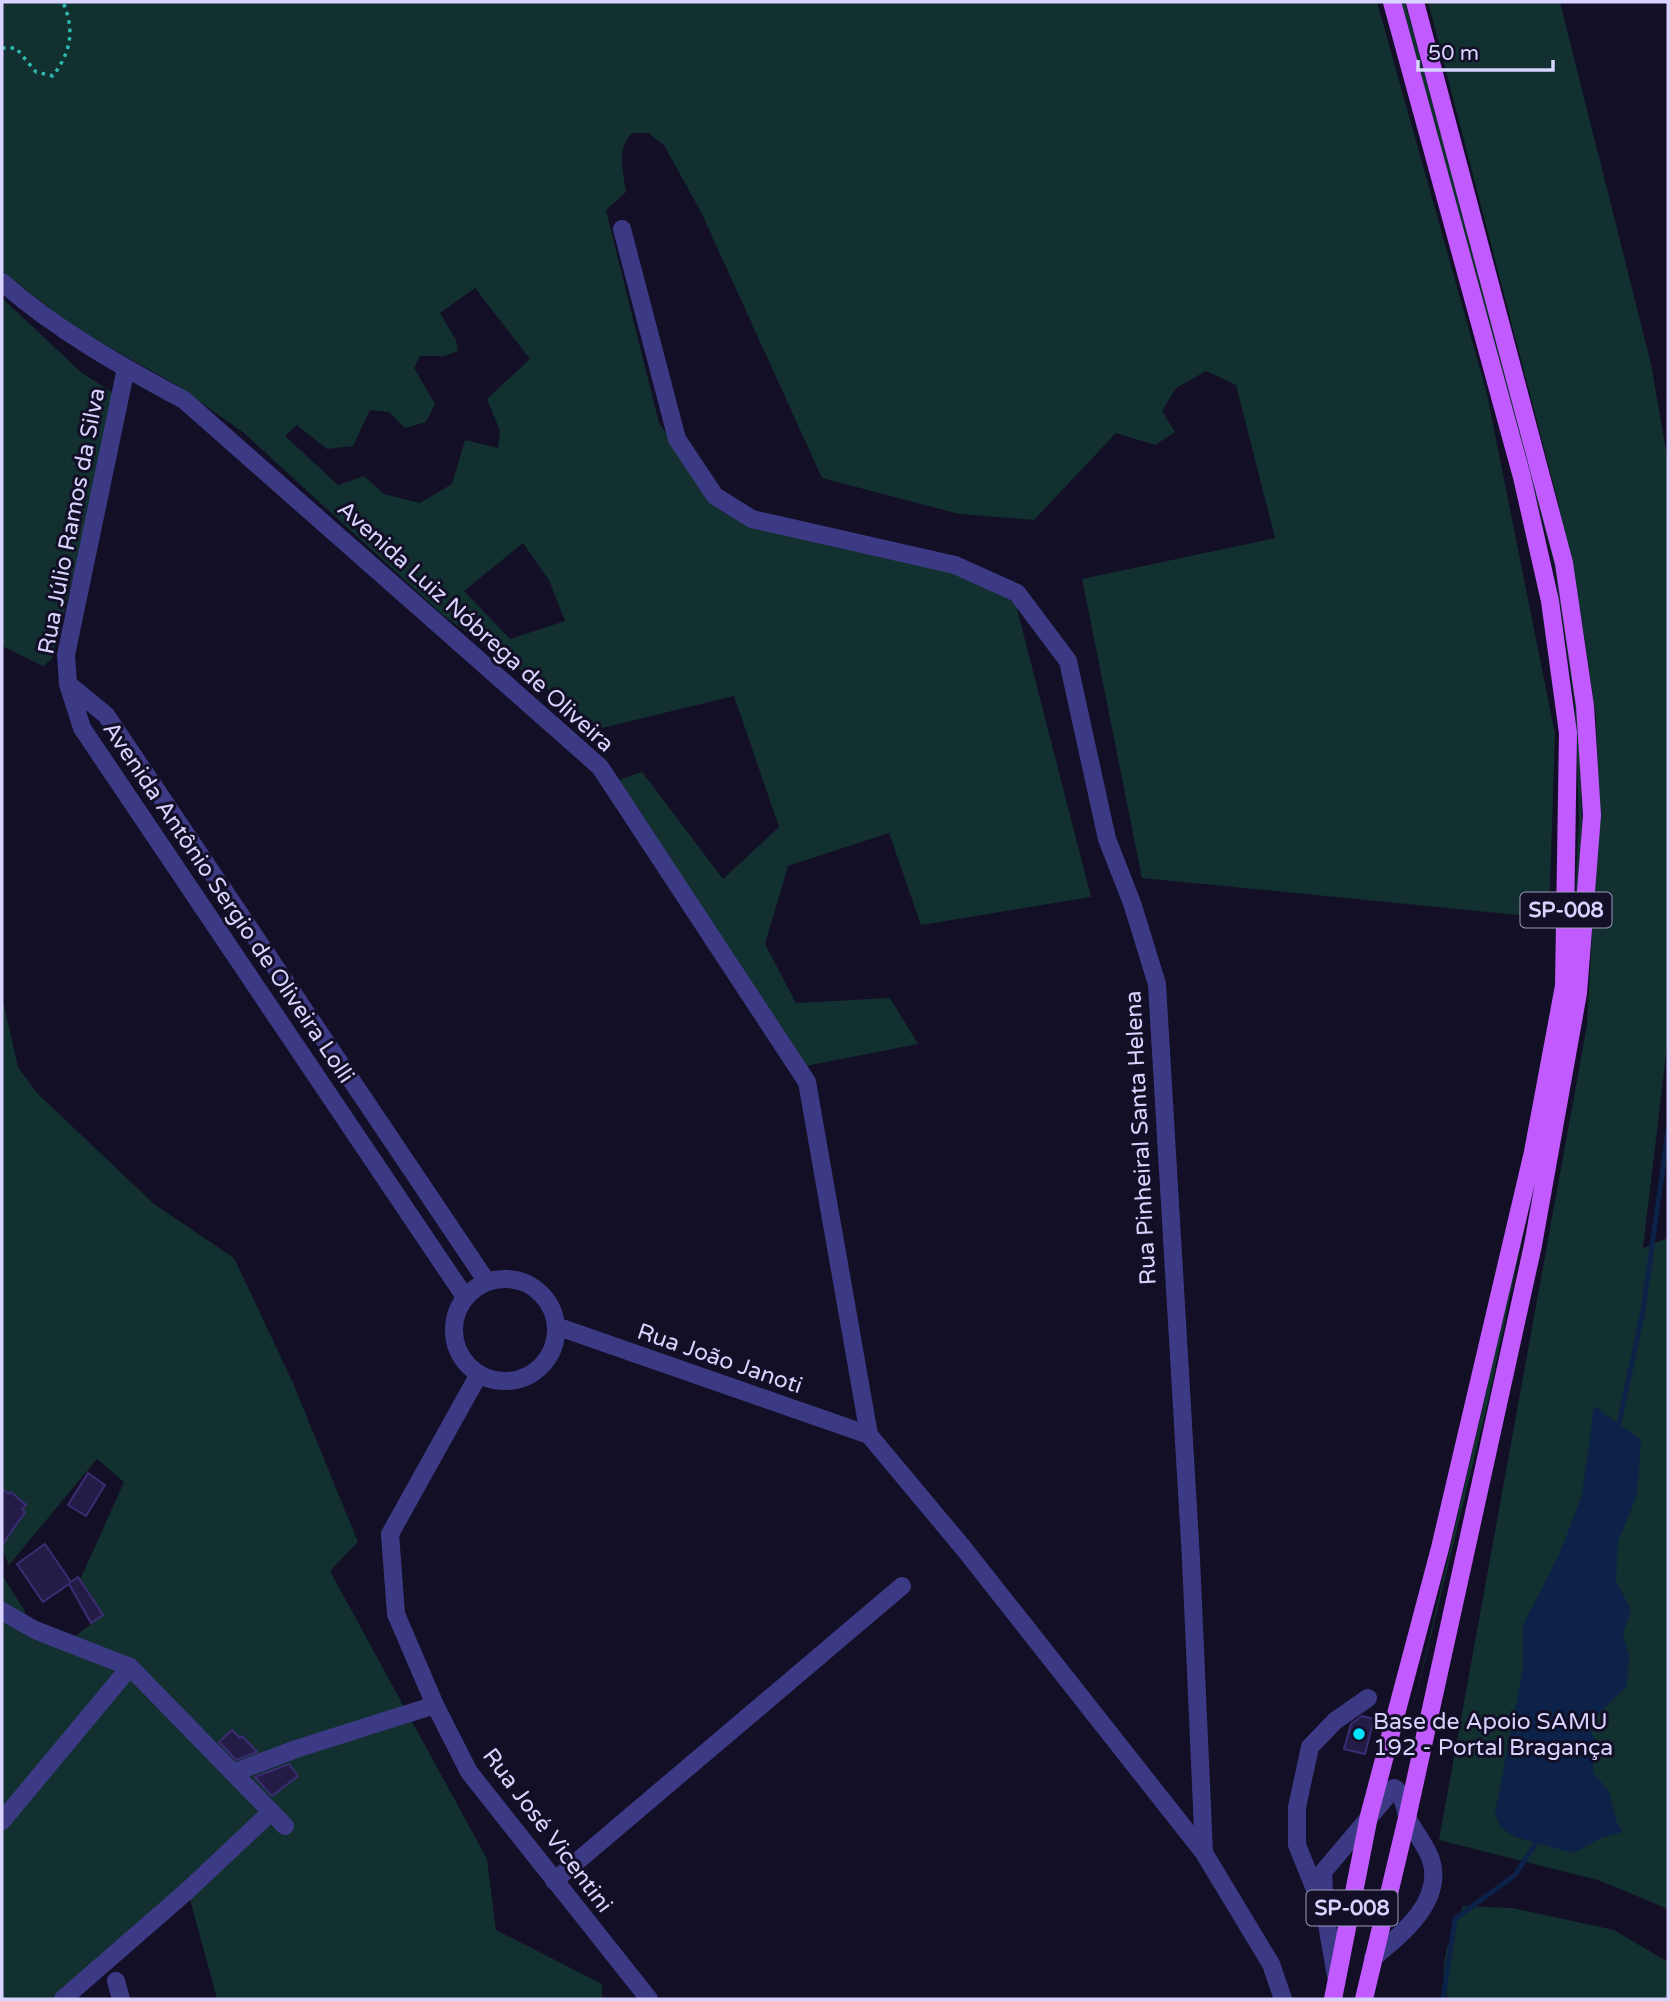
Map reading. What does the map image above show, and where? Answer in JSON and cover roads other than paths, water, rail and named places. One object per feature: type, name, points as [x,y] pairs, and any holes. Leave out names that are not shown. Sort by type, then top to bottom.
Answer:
[{"type":"main road","name":"SP-008","points":[[1335,1992],[1369,1816],[1443,1535],[1533,1152],[1564,986],[1568,733],[1550,601],[1522,477],[1392,2]]},
{"type":"main road","name":"SP-008","points":[[1364,1999],[1407,1818],[1535,1232],[1578,993],[1592,815],[1585,706],[1564,563],[1415,2]]},
{"type":"street","name":"Rua Pinheiral Santa Helena","points":[[622,229],[677,439],[715,496],[752,519],[956,565],[1017,593],[1068,661],[1107,839],[1132,903],[1157,984],[1191,1559],[1204,1853]]},
{"type":"street","name":"Avenida Luiz Nóbrega de Oliveira","points":[[2,282],[28,305],[126,368],[184,400],[600,767],[807,1082],[869,1435]]},
{"type":"street","name":"Rua Júlio Ramos da Silva","points":[[68,684],[66,655],[126,368]]},
{"type":"street","name":"Avenida Antônio Sergio de Oliveira Lolli","points":[[68,684],[106,715],[487,1282]]},
{"type":"street","name":"Avenida Antônio Sergio de Oliveira Lolli","points":[[68,684],[82,728],[466,1297]]},
{"type":"street","points":[[513,1280],[530,1286],[544,1297],[556,1326],[555,1342],[538,1369],[525,1377],[509,1381],[479,1374],[465,1362],[455,1338],[457,1312],[466,1297],[487,1282],[513,1280]]},
{"type":"street","name":"Rua João Janoti","points":[[556,1326],[869,1435]]},
{"type":"street","name":"Rua José Vicentini","points":[[479,1374],[390,1534],[396,1614],[469,1772],[649,1999]]},
{"type":"street","points":[[869,1435],[965,1550],[1204,1853],[1271,1964],[1283,1999]]},
{"type":"street","points":[[554,1881],[902,1586]]},
{"type":"street","points":[[2,1611],[35,1630],[130,1667],[285,1826]]},
{"type":"street","points":[[2,1821],[130,1667]]},
{"type":"street","points":[[1335,1992],[1325,1913],[1315,1873],[1297,1844],[1297,1807],[1310,1747],[1335,1721],[1368,1698]]},
{"type":"street","points":[[233,1773],[296,1749],[436,1705]]},
{"type":"street","points":[[1315,1873],[1394,1788],[1401,1793],[1407,1818],[1431,1860],[1434,1885],[1415,1917],[1373,1958]]},
{"type":"street","points":[[64,1999],[187,1891],[271,1812]]},
{"type":"street","points":[[116,1981],[121,1999]]},
{"type":"water","points":[[1594,1406],[1641,1440],[1637,1495],[1618,1542],[1616,1581],[1631,1610],[1623,1634],[1629,1656],[1627,1686],[1591,1721],[1592,1735],[1599,1743],[1607,1742],[1593,1759],[1593,1773],[1609,1791],[1617,1823],[1623,1832],[1604,1837],[1573,1853],[1515,1837],[1501,1828],[1495,1813],[1523,1668],[1523,1625],[1559,1555],[1582,1495]]},
{"type":"waterway","points":[[1618,1428],[1643,1311],[1668,1131]]},
{"type":"waterway","points":[[1443,1999],[1455,1919],[1515,1875],[1539,1838]]},
{"type":"place","name":"Base de Apoio SAMU 192 - Portal Bragança","points":[[1359,1734]]}]
